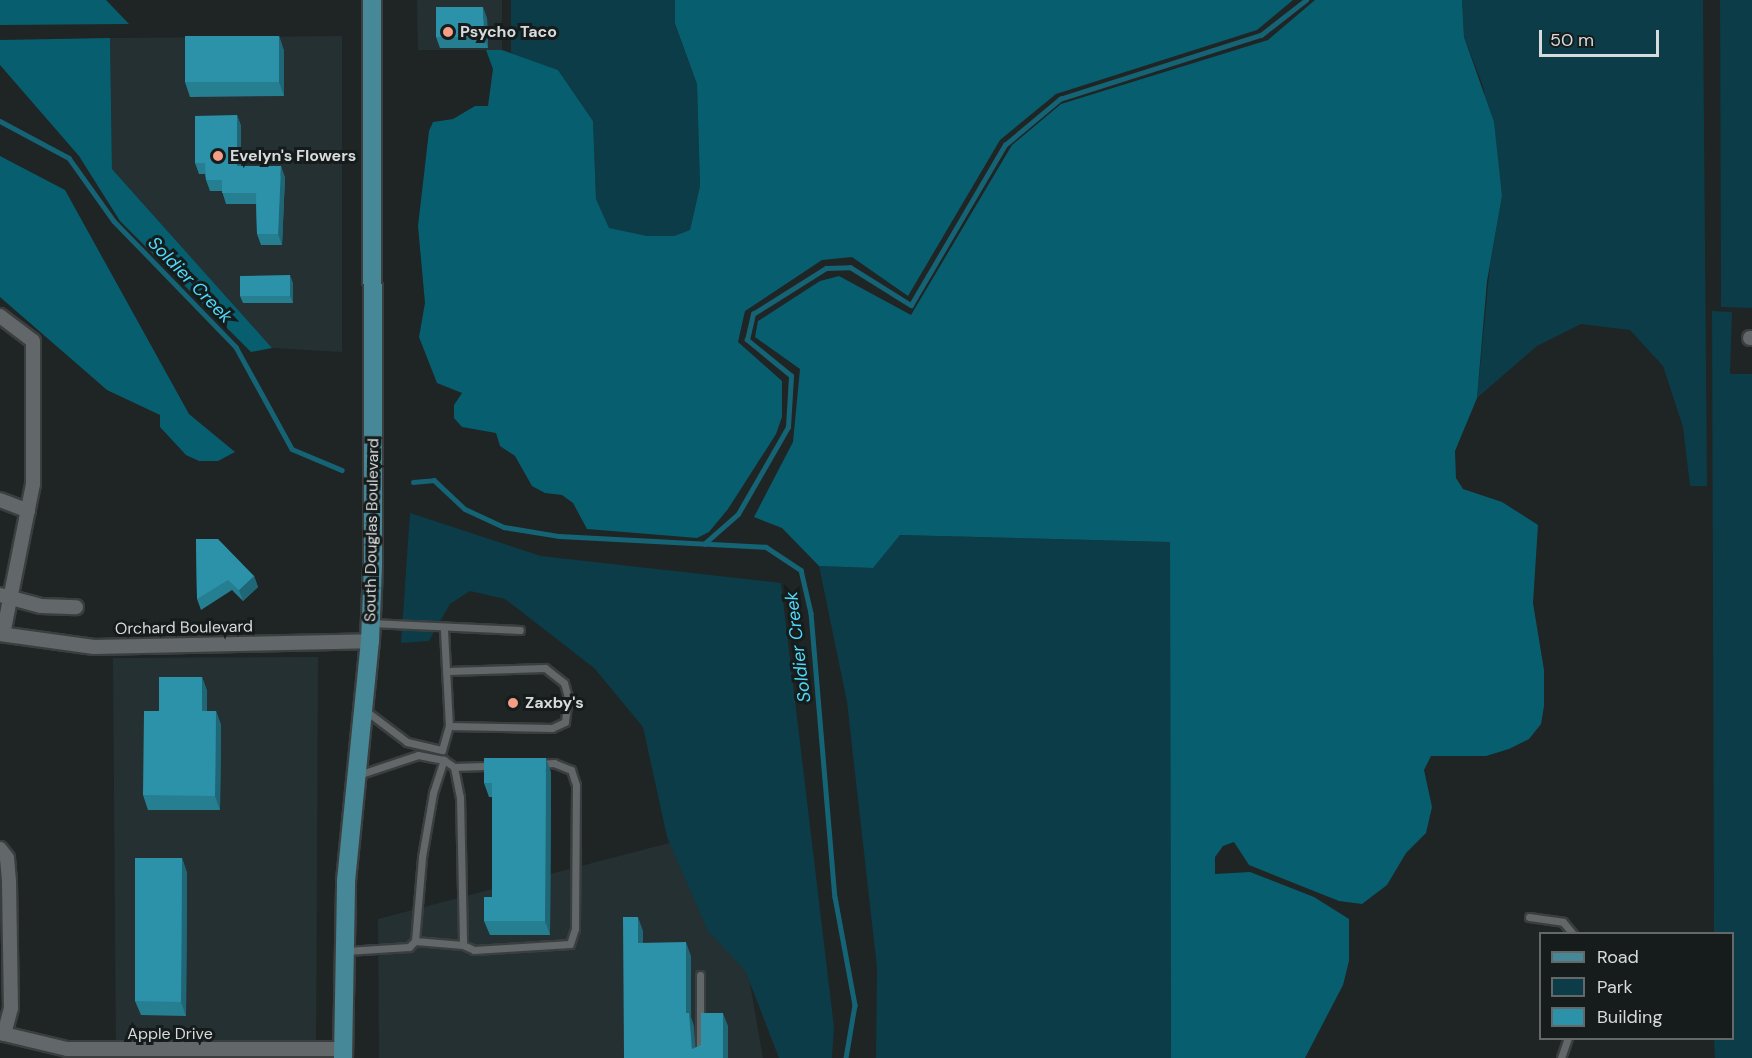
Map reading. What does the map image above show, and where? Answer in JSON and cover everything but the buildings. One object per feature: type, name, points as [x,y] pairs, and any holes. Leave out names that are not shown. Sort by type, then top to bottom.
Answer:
[{"type":"main road","name":"South Douglas Boulevard","points":[[343,1054],[343,951],[371,632],[372,0]]},
{"type":"street","points":[[0,316],[33,341],[33,484],[5,597],[1,634]]},
{"type":"street","points":[[0,500],[28,511]]},
{"type":"street","points":[[5,597],[41,606],[76,607]]},
{"type":"street","name":"Orchard Boulevard","points":[[1,634],[94,646],[371,632]]},
{"type":"street","points":[[0,849],[7,858],[9,882],[11,1008],[2,1033]]},
{"type":"street","name":"Apple Drive","points":[[2,1033],[67,1049],[343,1054]]},
{"type":"lane","points":[[371,632],[444,629],[520,630]]},
{"type":"lane","points":[[364,709],[407,742],[428,750],[442,750],[449,726],[449,671],[444,629]]},
{"type":"lane","points":[[449,671],[544,668],[564,683],[568,697],[565,722],[552,728],[449,726]]},
{"type":"lane","points":[[358,775],[428,750]]},
{"type":"lane","points":[[418,755],[444,760],[454,767],[498,765]]},
{"type":"lane","points":[[343,951],[410,947],[415,941],[422,857],[433,793],[444,760]]},
{"type":"lane","points":[[415,941],[463,945],[474,950],[570,944],[575,929],[576,784],[571,770],[554,763],[532,764]]},
{"type":"lane","points":[[454,767],[460,797],[463,945]]},
{"type":"lane","points":[[1529,917],[1563,922],[1572,932]]},
{"type":"lane","points":[[700,975],[700,1058]]},
{"type":"lane","points":[[1560,1058],[1567,1040]]},
{"type":"shaded area","points":[[0,0],[106,0],[129,24],[0,25]]},
{"type":"shaded area","points":[[417,0],[502,0],[502,50],[418,50]]},
{"type":"shaded area","points":[[675,0],[1293,0],[1257,30],[1056,94],[1000,140],[908,296],[852,257],[822,260],[745,311],[738,342],[782,381],[782,417],[776,434],[728,509],[709,532],[697,538],[587,529],[573,503],[562,495],[545,493],[532,486],[515,456],[500,446],[496,433],[462,427],[454,418],[454,405],[462,393],[437,383],[419,337],[425,303],[418,226],[429,131],[433,122],[453,119],[475,106],[488,106],[493,69],[486,50],[502,50],[558,70],[593,121],[596,199],[609,228],[647,236],[674,236],[690,230],[700,186],[697,84],[675,24]]},
{"type":"shaded area","points":[[1315,0],[1462,0],[1464,37],[1494,122],[1502,196],[1487,281],[1477,398],[1455,451],[1456,478],[1463,489],[1502,502],[1538,525],[1533,603],[1544,670],[1544,706],[1541,724],[1529,739],[1509,749],[1486,756],[1431,756],[1424,770],[1432,807],[1426,833],[1406,853],[1387,885],[1362,904],[1339,901],[1249,865],[1234,842],[1223,846],[1215,857],[1215,874],[1250,872],[1314,897],[1349,919],[1349,961],[1343,985],[1305,1058],[1171,1058],[1170,542],[900,535],[873,568],[819,566],[782,528],[754,517],[793,442],[800,369],[755,337],[758,321],[820,281],[839,276],[911,315],[1012,145],[1061,104],[1268,40]]},
{"type":"shaded area","points":[[342,36],[342,352],[272,348],[112,169],[110,38]]},
{"type":"shaded area","points":[[110,38],[112,169],[272,348],[251,352],[120,221],[79,156],[0,65],[0,40]]},
{"type":"shaded area","points":[[0,156],[65,190],[189,414],[235,452],[218,461],[199,461],[186,455],[160,427],[160,415],[107,390],[0,297]]},
{"type":"shaded area","points":[[318,657],[316,1058],[116,1058],[113,658]]},
{"type":"shaded area","points":[[723,829],[763,1058],[379,1058],[378,919]]},
{"type":"green space","points":[[511,0],[675,0],[675,25],[697,84],[700,186],[690,230],[674,236],[647,236],[609,229],[596,199],[593,121],[558,70],[511,54]]},
{"type":"green space","points":[[1462,0],[1703,0],[1707,486],[1690,486],[1683,427],[1663,366],[1630,330],[1581,324],[1537,346],[1477,398],[1490,265],[1502,196],[1483,86],[1464,37]]},
{"type":"green space","points":[[1720,0],[1752,0],[1752,308],[1721,307]]},
{"type":"green space","points":[[1712,311],[1732,312],[1730,374],[1752,374],[1752,1058],[1715,1058],[1714,1040],[1734,1040],[1734,932],[1714,932]]},
{"type":"green space","points":[[410,513],[541,556],[781,583],[834,1027],[832,1058],[779,1058],[745,970],[708,931],[667,837],[643,727],[594,668],[505,599],[470,591],[450,604],[429,641],[401,643]]},
{"type":"green space","points":[[900,535],[1170,542],[1171,1058],[876,1058],[877,968],[847,702],[819,566],[872,568]]},
{"type":"waterway","points":[[704,544],[738,514],[788,427],[791,376],[747,340],[753,314],[826,268],[850,267],[911,305],[1005,145],[1060,99],[1261,35],[1306,0]]},
{"type":"waterway","name":"Soldier Creek","points":[[0,121],[69,158],[114,221],[236,347],[292,449],[342,470]]},
{"type":"waterway","name":"Soldier Creek","points":[[413,482],[434,480],[465,509],[504,527],[559,536],[766,547],[801,570],[811,613],[835,897],[855,1005],[846,1058]]},
{"type":"place","name":"Psycho Taco","points":[[448,32]]},
{"type":"place","name":"Evelyn's Flowers","points":[[218,156]]},
{"type":"place","name":"Zaxby's","points":[[513,703]]}]
